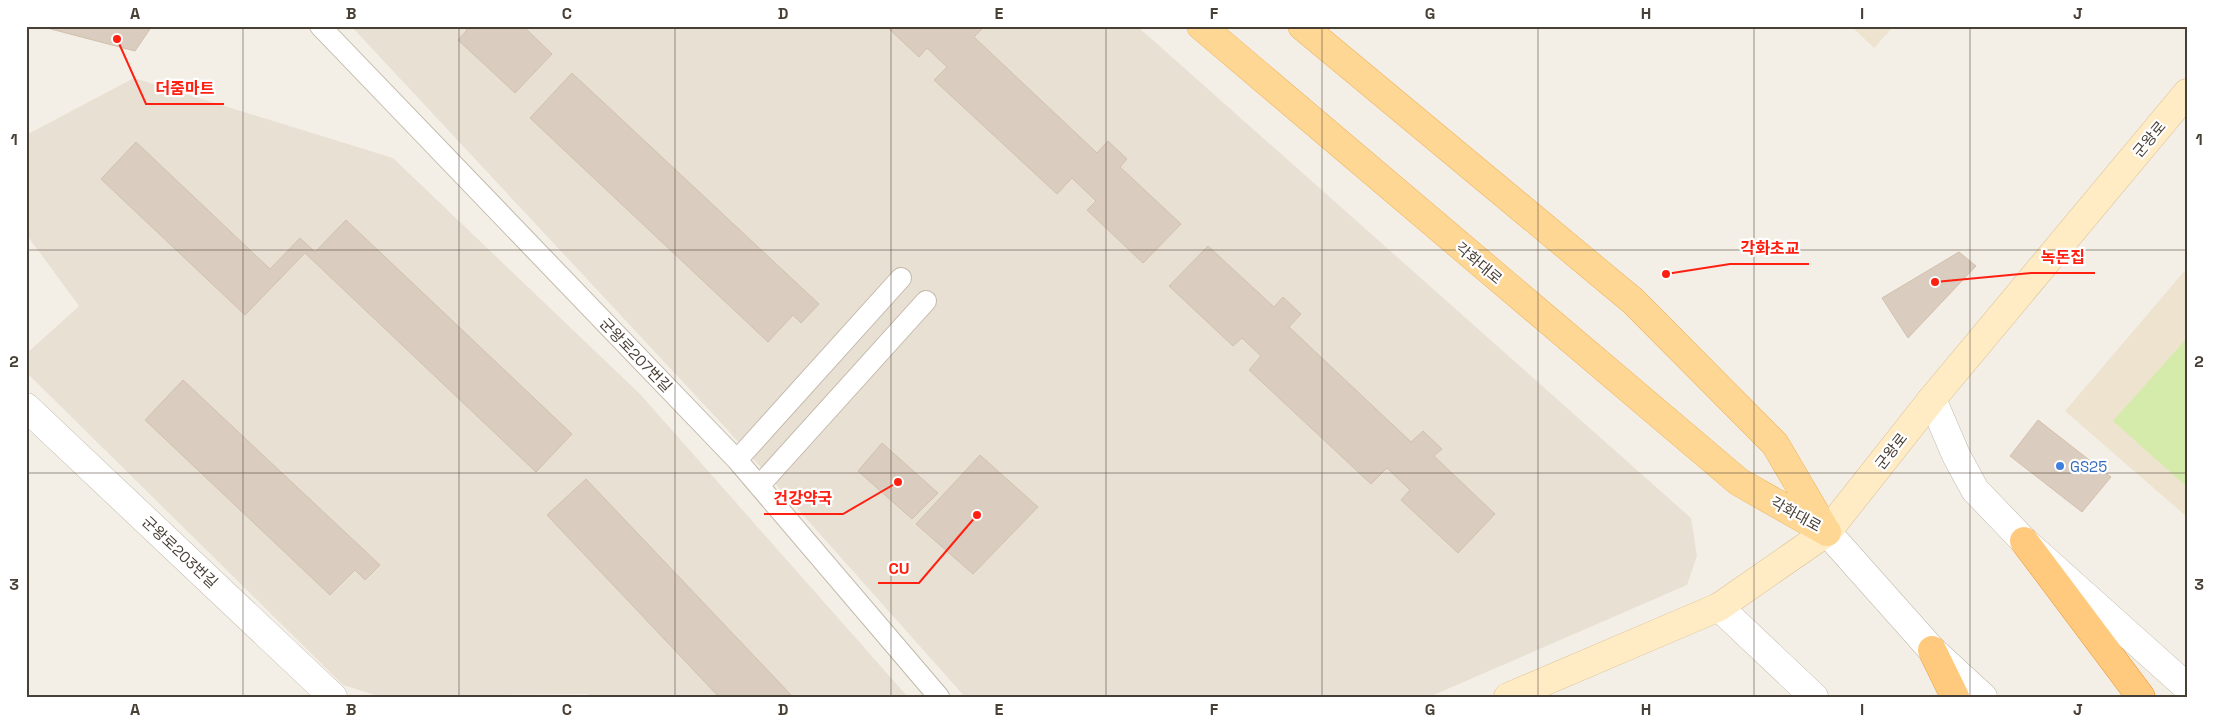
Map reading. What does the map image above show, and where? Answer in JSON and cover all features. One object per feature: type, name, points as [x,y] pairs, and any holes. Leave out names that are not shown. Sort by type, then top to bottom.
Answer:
[{"type":"highway","points":[[2024,541],[2141,697]]},
{"type":"highway","points":[[1932,650],[1954,697]]},
{"type":"main road","name":"각화대로","points":[[1201,26],[1739,482],[1827,532]]},
{"type":"main road","name":"각화대로","points":[[1302,26],[1633,301],[1775,444],[1827,532]]},
{"type":"main road","name":"군왕로","points":[[1508,697],[1719,607],[1827,532],[1932,399],[2187,93]]},
{"type":"street","points":[[1932,399],[1956,455],[1975,490],[2024,541],[2187,687]]},
{"type":"street","name":"군왕로203번길","points":[[26,407],[333,697]]},
{"type":"street","points":[[1827,532],[1932,650],[1983,697]]},
{"type":"street","points":[[1719,607],[1814,697]]},
{"type":"lane","name":"군왕로207번길","points":[[320,26],[737,460],[939,697]]},
{"type":"lane","points":[[737,460],[902,278]]},
{"type":"lane","points":[[759,486],[926,301]]},
{"type":"shaded area","points":[[351,26],[1137,26],[1691,518],[1697,556],[1687,585],[1429,697],[965,697],[723,425]]},
{"type":"shaded area","points":[[1851,26],[1894,26],[1874,48]]},
{"type":"shaded area","points":[[134,78],[393,158],[640,394],[908,697],[590,697],[588,694],[378,696],[343,685],[26,372],[26,354],[79,306],[26,234],[26,135]]},
{"type":"shaded area","points":[[2187,268],[2187,517],[2065,411]]},
{"type":"green space","points":[[2187,338],[2187,487],[2113,421]]},
{"type":"building","points":[[48,26],[152,26],[135,51],[47,28]]},
{"type":"building","points":[[463,26],[523,26],[552,54],[515,93],[458,40],[467,30]]},
{"type":"building","points":[[886,26],[985,26],[974,37],[1097,153],[1108,141],[1127,159],[1120,167],[1181,224],[1143,263],[1087,210],[1096,201],[1072,178],[1057,194],[934,80],[947,67],[927,48],[919,57]]},
{"type":"building","points":[[572,73],[819,304],[801,323],[793,315],[768,342],[530,118]]},
{"type":"building","points":[[136,142],[270,269],[300,238],[315,252],[346,220],[572,434],[536,472],[305,253],[245,315],[101,179]]},
{"type":"building","points":[[1208,246],[1274,307],[1283,297],[1301,314],[1289,327],[1411,442],[1423,431],[1442,449],[1434,456],[1495,514],[1458,553],[1401,500],[1410,490],[1387,468],[1371,484],[1249,370],[1261,356],[1242,338],[1233,346],[1169,286]]},
{"type":"building","points":[[1959,252],[1976,266],[1908,338],[1882,298]]},
{"type":"building","points":[[183,380],[380,565],[365,580],[355,570],[330,595],[145,420]]},
{"type":"building","name":"GS25","points":[[2038,420],[2111,477],[2082,512],[2010,456]]},
{"type":"building","points":[[882,443],[938,493],[912,519],[858,471]]},
{"type":"building","points":[[980,455],[1038,507],[973,574],[916,524]]},
{"type":"building","points":[[586,479],[793,697],[719,697],[547,515]]},
{"type":"place","name":"더줌마트","points":[[117,39]]},
{"type":"place","name":"각화초교","points":[[1666,274]]},
{"type":"place","name":"녹돈집","points":[[1935,282]]},
{"type":"place","name":"GS25","points":[[2060,466]]},
{"type":"place","name":"건강약국","points":[[898,482]]},
{"type":"place","name":"CU","points":[[977,515]]}]
